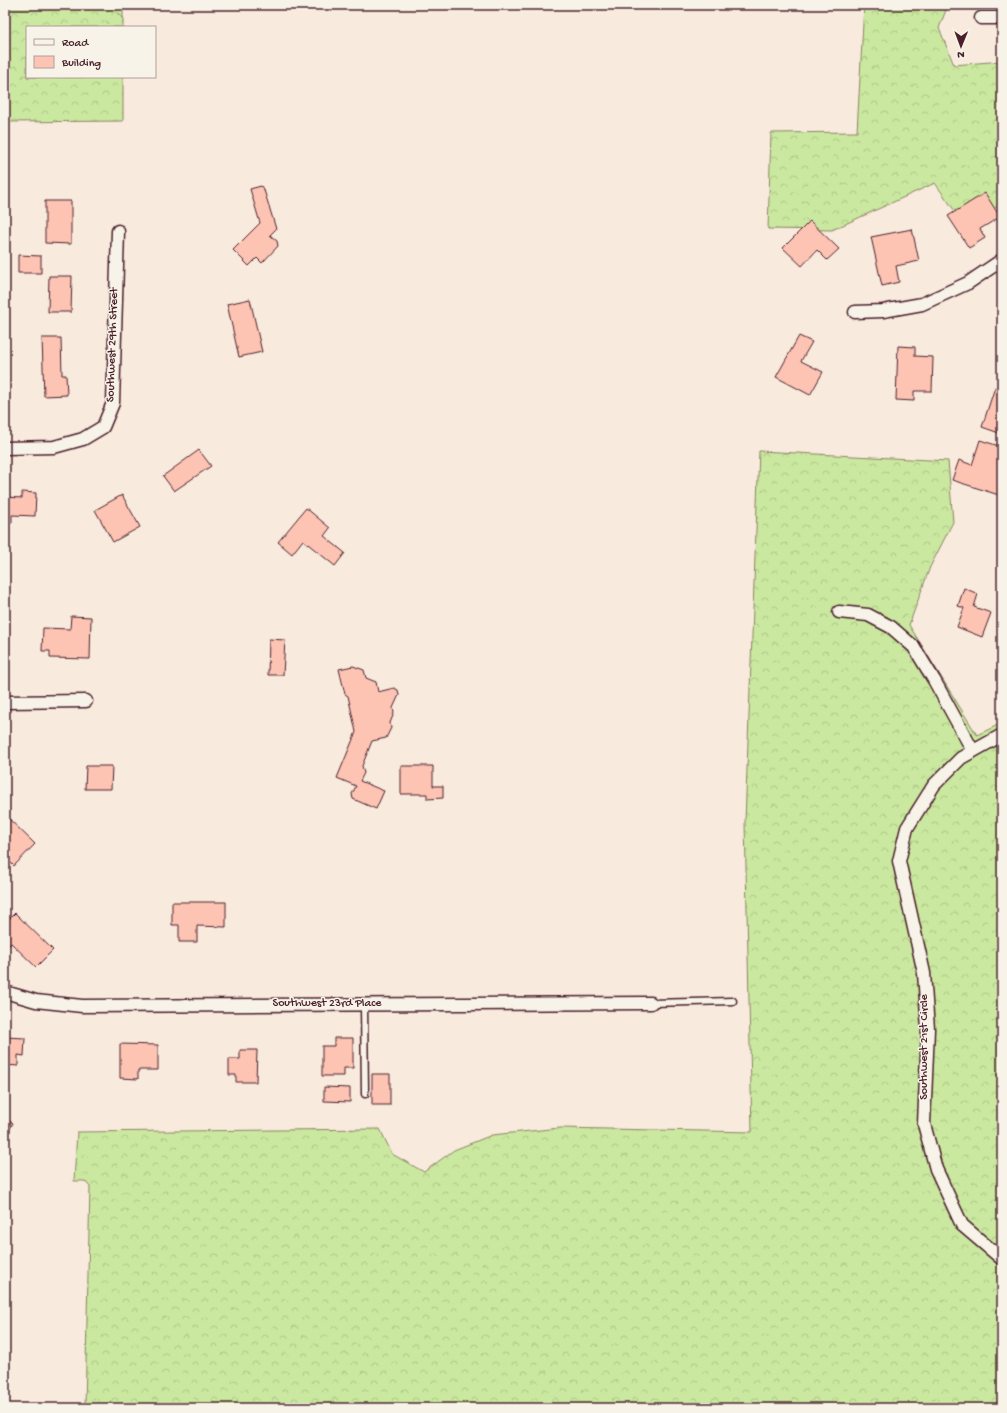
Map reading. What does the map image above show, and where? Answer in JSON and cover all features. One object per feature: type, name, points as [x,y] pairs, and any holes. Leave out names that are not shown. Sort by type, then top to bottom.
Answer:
[{"type":"street","points":[[981,18],[1002,18]]},
{"type":"street","name":"Southwest 29th Street","points":[[5,448],[54,447],[83,439],[103,427],[113,403],[118,231]]},
{"type":"street","points":[[856,312],[883,311],[922,304],[968,283],[1002,260]]},
{"type":"street","points":[[839,612],[868,616],[891,627],[914,647],[973,751]]},
{"type":"street","points":[[5,702],[86,701]]},
{"type":"street","name":"Southwest 21st Circle","points":[[1002,735],[961,758],[934,785],[907,828],[899,861],[924,974],[928,1029],[924,1124],[936,1169],[962,1225],[1002,1259]]},
{"type":"street","name":"Southwest 23rd Place","points":[[5,992],[36,1001],[82,1006],[651,1003]]},
{"type":"lane","points":[[651,1003],[733,1001]]},
{"type":"lane","points":[[364,1004],[365,1094]]},
{"type":"green space","points":[[5,5],[111,5],[123,19],[123,26],[26,26],[26,78],[123,78],[123,121],[5,122]]},
{"type":"green space","points":[[111,5],[123,5],[123,19]]},
{"type":"green space","points":[[864,5],[948,5],[939,28],[954,65],[1002,61],[1002,202],[969,231],[935,183],[832,230],[768,229],[771,133],[857,132]]},
{"type":"green space","points":[[759,451],[948,461],[953,522],[930,567],[909,625],[977,735],[1002,723],[1002,1408],[85,1408],[90,1187],[85,1181],[74,1181],[77,1132],[380,1129],[392,1154],[424,1172],[454,1150],[492,1135],[560,1128],[752,1132],[745,822]]},
{"type":"building","points":[[1002,55],[1002,99],[1001,99]]},
{"type":"building","points":[[261,186],[264,190],[276,229],[270,235],[277,241],[278,246],[262,263],[257,258],[249,266],[233,250],[260,223],[250,189]]},
{"type":"building","points":[[985,193],[1000,217],[980,229],[985,238],[969,248],[948,216]]},
{"type":"building","points":[[45,201],[71,201],[71,244],[45,243]]},
{"type":"building","points":[[810,221],[839,249],[827,260],[817,250],[802,266],[783,248]]},
{"type":"building","points":[[912,229],[919,261],[896,266],[899,282],[882,286],[871,237]]},
{"type":"building","points":[[18,255],[41,256],[41,273],[18,273]]},
{"type":"building","points":[[49,276],[72,276],[71,312],[48,312]]},
{"type":"building","points":[[250,299],[262,352],[239,357],[227,304]]},
{"type":"building","points":[[799,336],[812,342],[801,361],[823,372],[810,395],[776,377]]},
{"type":"building","points":[[42,338],[61,338],[62,375],[66,375],[67,395],[44,396]]},
{"type":"building","points":[[898,346],[915,347],[915,356],[933,357],[932,391],[914,391],[914,401],[896,400]]},
{"type":"building","points":[[995,387],[1002,389],[1002,434],[982,427]]},
{"type":"building","points":[[980,440],[1002,447],[1002,496],[952,480],[959,460],[972,465]]},
{"type":"building","points":[[199,450],[211,466],[174,491],[163,476]]},
{"type":"building","points":[[22,492],[36,493],[35,516],[12,515],[12,523],[5,522],[5,497],[22,498]]},
{"type":"building","points":[[122,495],[140,527],[113,542],[95,510]]},
{"type":"building","points":[[306,508],[330,528],[324,536],[345,553],[335,566],[303,540],[292,554],[278,542]]},
{"type":"building","points":[[964,588],[978,594],[974,607],[991,613],[982,637],[957,627],[964,608],[958,606]]},
{"type":"building","points":[[71,616],[91,617],[90,659],[50,658],[50,651],[42,651],[43,628],[70,629]]},
{"type":"building","points":[[269,639],[285,640],[283,675],[268,675]]},
{"type":"building","points":[[353,666],[364,670],[366,678],[376,682],[378,692],[394,688],[398,690],[399,695],[393,708],[394,713],[390,723],[391,728],[386,738],[372,741],[362,766],[364,773],[360,781],[384,791],[376,809],[353,799],[352,794],[356,786],[337,778],[356,732],[348,696],[345,694],[339,669]]},
{"type":"building","points":[[86,766],[112,766],[111,789],[85,789]]},
{"type":"building","points":[[401,766],[433,766],[433,786],[443,786],[443,798],[427,799],[427,794],[401,794]]},
{"type":"building","points":[[6,816],[35,844],[14,866],[5,857]]},
{"type":"building","points":[[172,902],[226,902],[226,927],[197,926],[197,942],[179,942],[179,925],[172,925]]},
{"type":"building","points":[[15,913],[53,950],[36,967],[11,943],[7,947],[5,945],[5,923]]},
{"type":"building","points":[[5,1037],[25,1038],[24,1056],[18,1055],[18,1066],[5,1065]]},
{"type":"building","points":[[334,1038],[353,1038],[353,1068],[344,1068],[344,1076],[322,1076],[322,1046],[334,1046]]},
{"type":"building","points":[[120,1044],[158,1045],[158,1070],[138,1070],[138,1079],[120,1078]]},
{"type":"building","points":[[240,1050],[257,1050],[256,1082],[236,1082],[236,1075],[229,1075],[229,1059],[240,1059]]},
{"type":"building","points":[[372,1074],[390,1074],[390,1105],[372,1105]]},
{"type":"building","points":[[324,1087],[350,1088],[350,1102],[324,1101]]},
{"type":"building","points":[[5,1119],[13,1123],[5,1138]]}]
